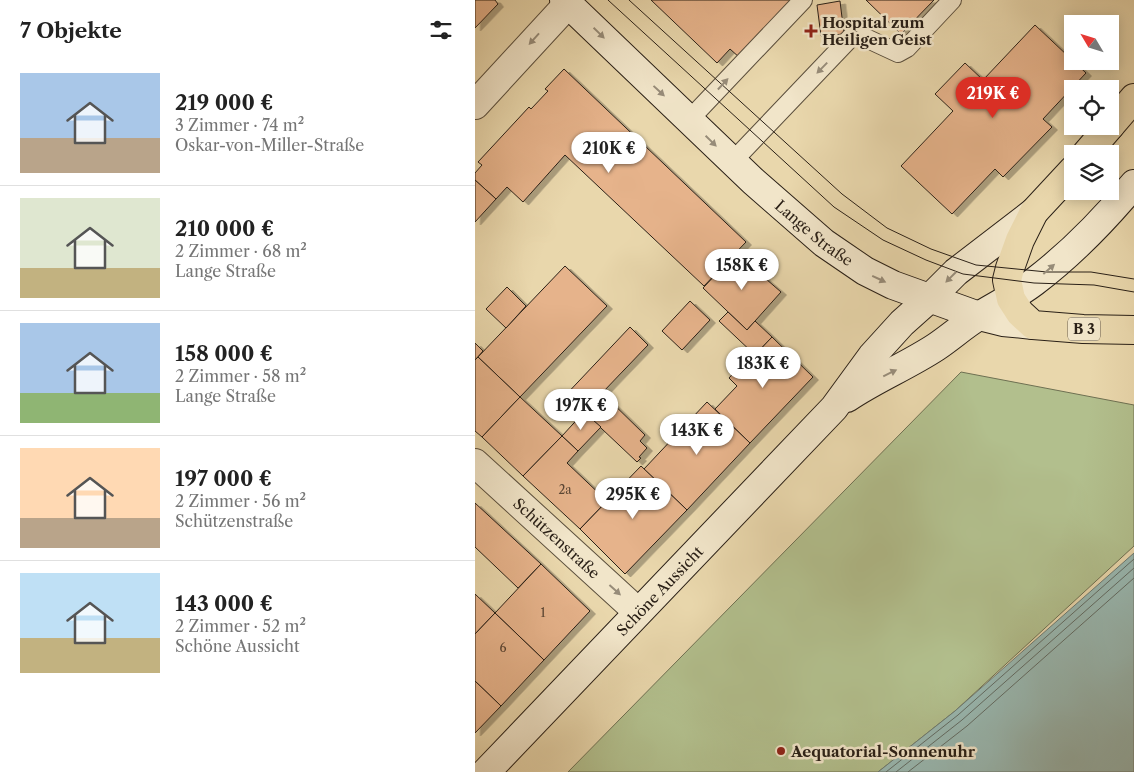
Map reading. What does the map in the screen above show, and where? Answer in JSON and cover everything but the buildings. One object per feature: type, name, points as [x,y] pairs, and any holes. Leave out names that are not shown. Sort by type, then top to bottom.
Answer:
[{"type":"main road","name":"Lange Straße","points":[[566,2],[767,194],[832,248],[871,275],[893,286],[979,316],[1003,322],[1083,329],[1134,330]]},
{"type":"main road","points":[[475,105],[566,2]]},
{"type":"main road","points":[[1119,116],[1134,98]]},
{"type":"main road","points":[[1094,145],[1102,135]]},
{"type":"main road","points":[[1033,325],[1020,313],[1011,299],[1007,280],[1020,240],[1034,212],[1064,180]]},
{"type":"main road","name":"Schöne Aussicht","points":[[834,408],[869,383],[936,347],[979,316],[1011,299],[1047,272],[1097,227],[1134,184]]},
{"type":"main road","name":"Schöne Aussicht","points":[[486,772],[834,408],[872,356],[902,323],[956,272],[1034,212]]},
{"type":"main road","name":"Schützenstraße","points":[[475,463],[639,612]]},
{"type":"lane","points":[[689,120],[803,0]]},
{"type":"lane","points":[[733,161],[855,33],[899,52],[907,48],[952,0]]},
{"type":"green space","points":[[961,372],[1134,405],[1134,546],[955,711],[878,772],[568,772]]},
{"type":"water","points":[[1134,553],[1134,772],[878,772],[955,711]]},
{"type":"tram line","points":[[608,0],[834,207],[883,240],[926,260],[963,274],[1034,283],[1094,285],[1134,292]]},
{"type":"tram line","points":[[629,0],[842,194],[887,228],[931,249],[976,265],[1047,272],[1091,272],[1134,279]]},
{"type":"place","name":"Hospital zum Heiligen Geist","points":[[811,31]]},
{"type":"place","name":"Aequatorial-Sonnenuhr","points":[[781,751]]}]
